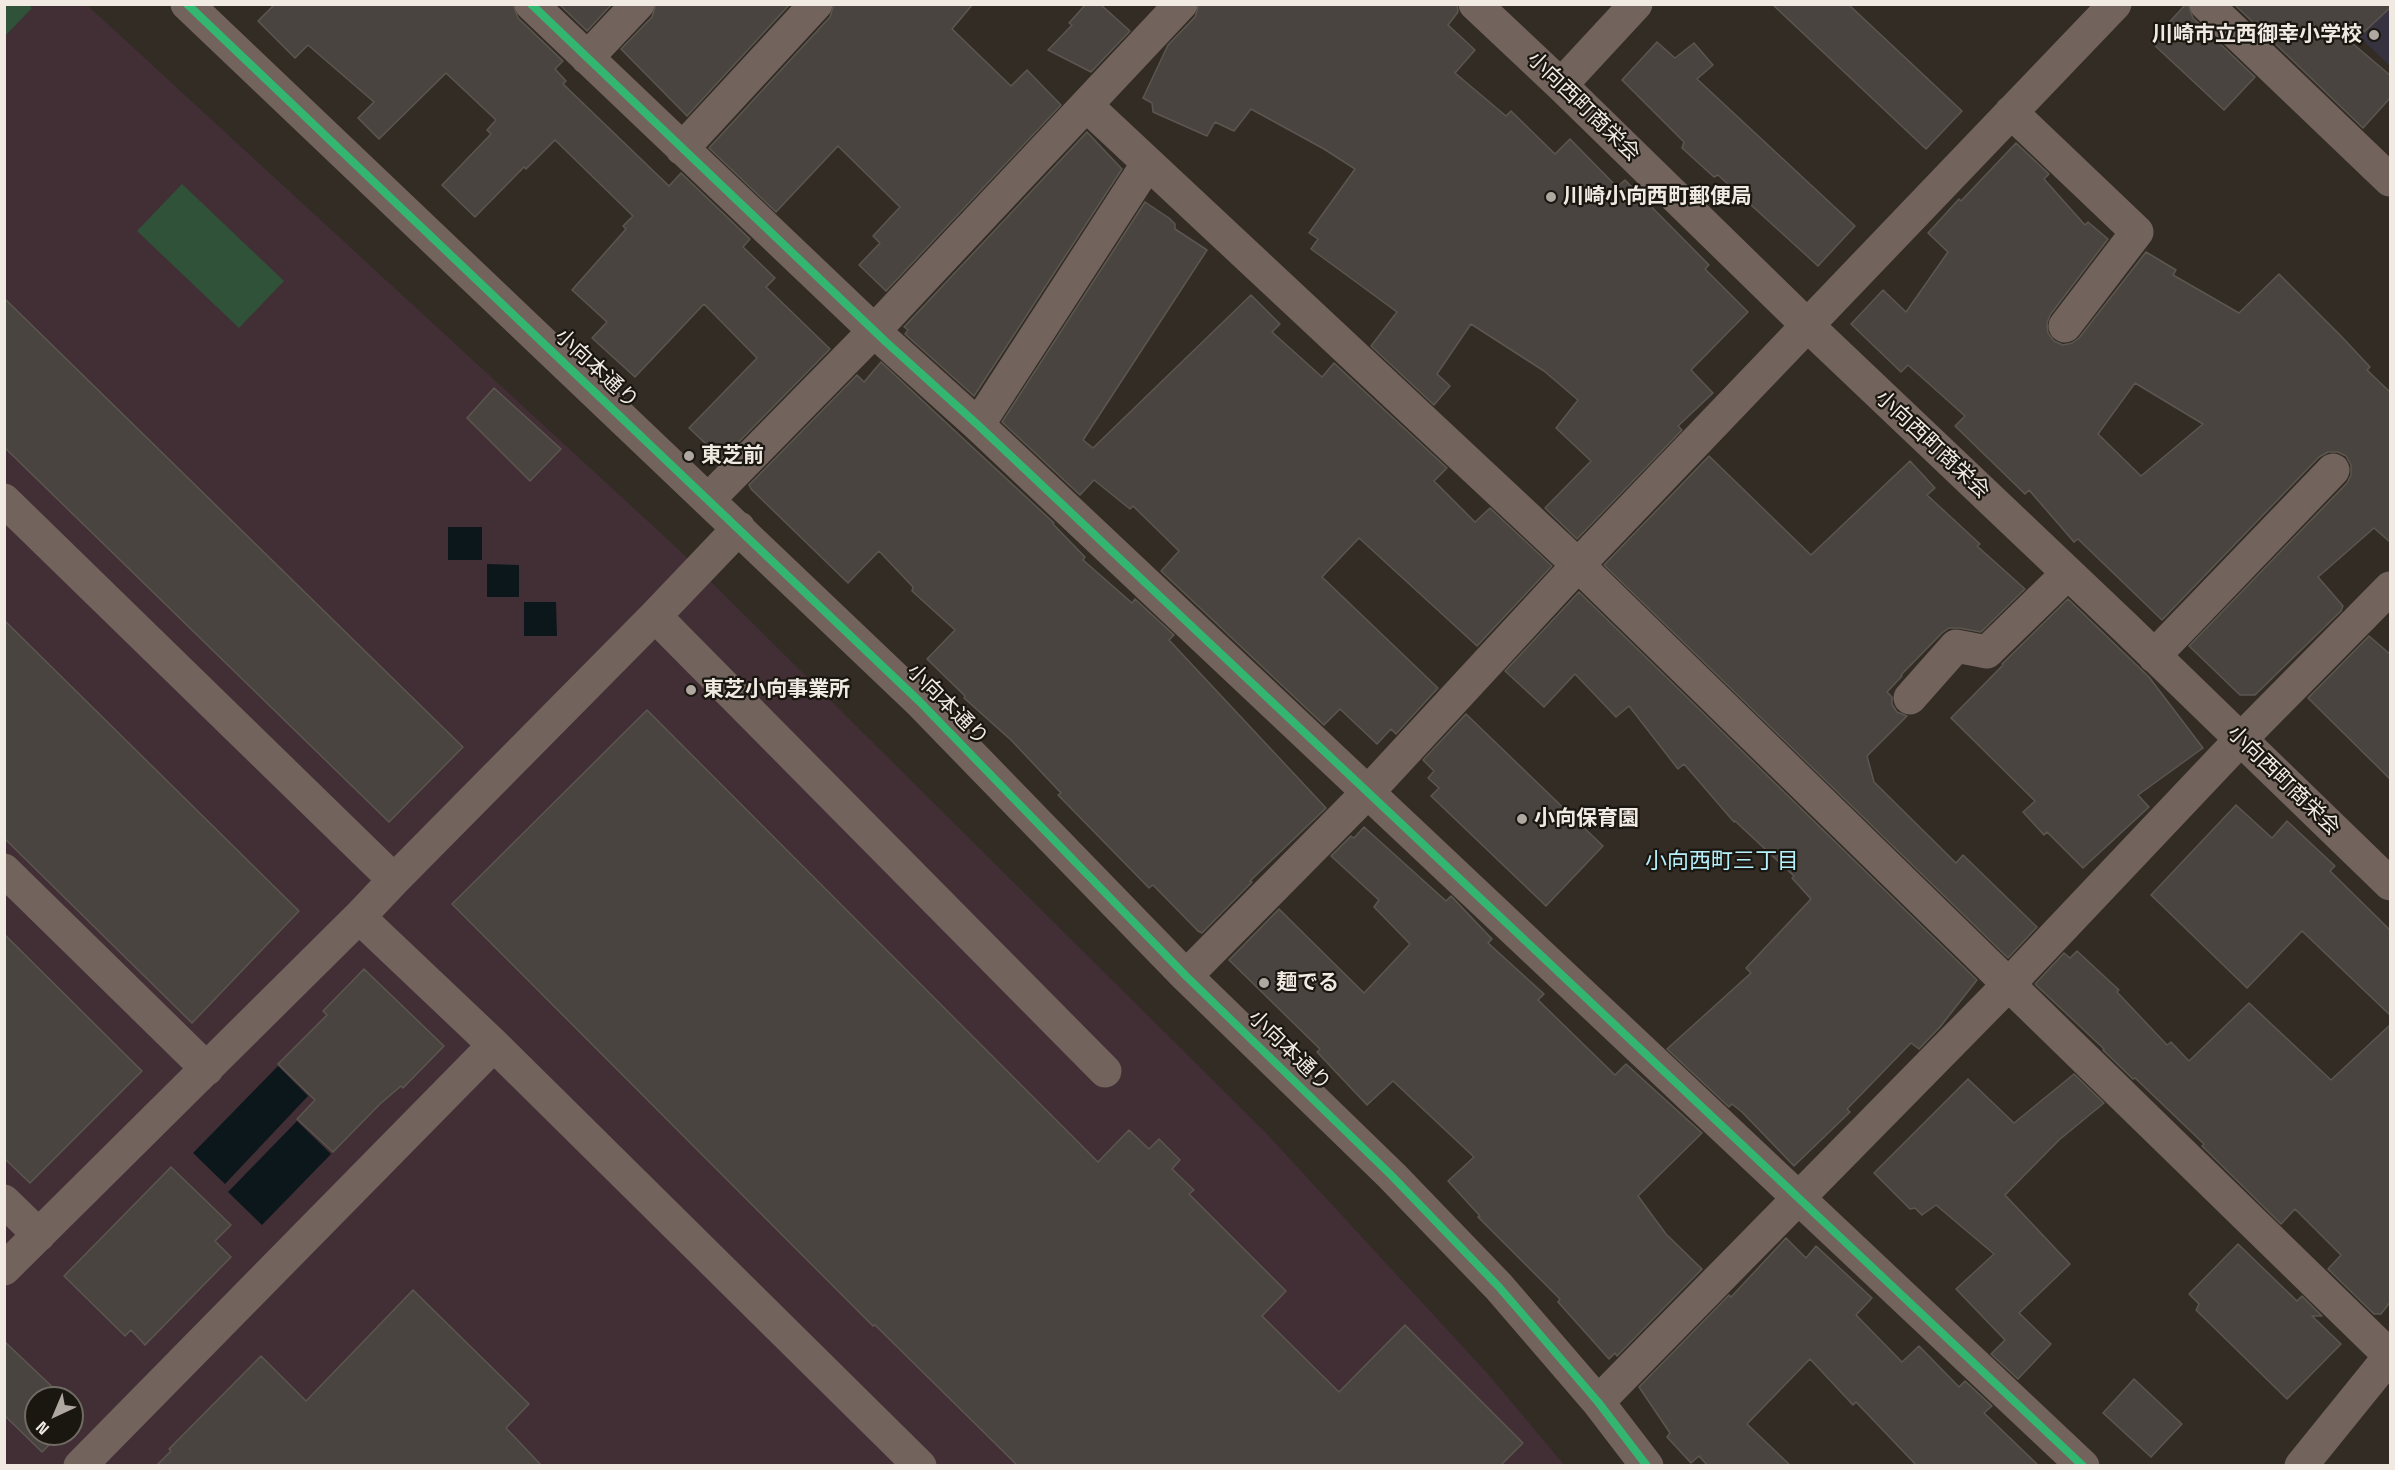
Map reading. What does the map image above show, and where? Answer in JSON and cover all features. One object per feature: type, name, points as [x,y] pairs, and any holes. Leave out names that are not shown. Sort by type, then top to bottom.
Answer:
[{"type":"street","name":"小向本通り","points":[[187,4],[919,701],[1186,976],[1392,1176],[1499,1287],[1598,1402],[1647,1466]]},
{"type":"street","points":[[531,4],[874,331],[978,425],[2083,1466]]},
{"type":"street","points":[[587,58],[638,4]]},
{"type":"street","points":[[682,149],[816,4]]},
{"type":"street","points":[[709,499],[874,331],[1181,4]]},
{"type":"street","name":"小向西町商栄会","points":[[1475,4],[2391,884]]},
{"type":"street","points":[[1561,85],[1636,4]]},
{"type":"street","points":[[1186,976],[1368,792],[1578,565],[2115,4]]},
{"type":"street","points":[[2206,4],[2391,180]]},
{"type":"street","points":[[1086,105],[1578,565],[2391,1356],[2301,1466]]},
{"type":"street","points":[[2011,112],[2137,232],[2065,326]]},
{"type":"street","points":[[978,425],[1148,163]]},
{"type":"street","points":[[2154,656],[2333,470]]},
{"type":"street","points":[[4,500],[394,880]]},
{"type":"street","points":[[4,1269],[359,917],[739,528]]},
{"type":"street","points":[[1910,698],[1956,646],[1987,652],[2068,573]]},
{"type":"street","points":[[1598,1402],[2009,984],[2240,740],[2391,588]]},
{"type":"street","points":[[655,616],[1106,1071]]},
{"type":"street","points":[[4,870],[207,1069]]},
{"type":"street","points":[[359,917],[494,1045],[920,1466]]},
{"type":"street","points":[[80,1466],[494,1045]]},
{"type":"street","points":[[4,1201],[39,1234]]},
{"type":"shaded area","points":[[5,4],[87,5],[677,548],[1266,1133],[1488,1374],[1564,1465],[5,1466]]},
{"type":"shaded area","name":"川崎市立西御幸小学校","points":[[2326,5],[2390,5],[2390,66]]},
{"type":"shaded area","points":[[448,527],[482,527],[482,560],[448,560]]},
{"type":"shaded area","points":[[487,564],[519,565],[519,597],[487,597]]},
{"type":"shaded area","points":[[524,602],[556,602],[557,636],[524,636]]},
{"type":"shaded area","points":[[278,1066],[308,1096],[225,1184],[193,1153]]},
{"type":"shaded area","points":[[297,1121],[331,1154],[262,1225],[228,1192]]},
{"type":"green space","points":[[5,4],[29,5],[32,8],[5,36]]},
{"type":"green space","points":[[182,184],[284,281],[239,328],[137,231]]},
{"type":"building","points":[[275,4],[513,4],[518,18],[563,61],[555,69],[566,81],[563,84],[669,186],[681,173],[750,239],[743,247],[775,278],[766,287],[830,349],[722,459],[689,428],[757,358],[704,304],[635,377],[592,338],[607,322],[572,290],[626,229],[623,226],[633,216],[555,140],[526,169],[524,167],[475,217],[442,185],[491,134],[487,130],[496,120],[446,73],[379,139],[358,118],[374,102],[308,45],[295,58],[258,21]]},
{"type":"building","points":[[559,4],[612,4],[587,31]]},
{"type":"building","points":[[656,4],[790,4],[687,116],[621,49],[652,17]]},
{"type":"building","points":[[834,4],[973,4],[952,29],[1011,86],[1027,70],[1061,105],[886,291],[859,265],[880,243],[873,236],[900,207],[838,146],[776,212],[709,148],[830,17]]},
{"type":"building","points":[[1086,4],[1100,4],[1130,31],[1091,72],[1048,50],[1072,25],[1069,23]]},
{"type":"building","points":[[1199,4],[1457,4],[1458,12],[1448,25],[1475,50],[1455,73],[1506,116],[1511,111],[1555,154],[1570,139],[1617,187],[1625,180],[1709,265],[1705,269],[1748,312],[1691,370],[1713,393],[1678,426],[1682,430],[1577,539],[1545,508],[1591,461],[1556,428],[1578,400],[1544,371],[1471,324],[1437,374],[1450,386],[1434,405],[1371,346],[1397,312],[1311,249],[1318,239],[1309,233],[1355,169],[1324,149],[1251,109],[1234,131],[1215,122],[1207,136],[1153,112],[1152,103],[1143,98],[1168,45],[1195,17]]},
{"type":"building","points":[[1772,4],[1848,4],[1962,111],[1926,149]]},
{"type":"building","points":[[2186,4],[2193,18],[2255,77],[2224,110],[2151,42]]},
{"type":"building","points":[[2234,4],[2391,4],[2391,7],[2352,43],[2391,76],[2391,97],[2363,128]]},
{"type":"building","points":[[1657,42],[1675,58],[1694,43],[1713,65],[1697,79],[1855,226],[1818,266],[1718,175],[1714,177],[1682,148],[1684,142],[1622,80]]},
{"type":"building","points":[[1087,132],[1122,169],[974,396],[905,334],[908,330],[904,327]]},
{"type":"building","points":[[2016,143],[2049,174],[2044,179],[2085,225],[2088,222],[2108,239],[2050,315],[2047,323],[2048,333],[2054,341],[2063,345],[2079,338],[2146,252],[2176,270],[2173,275],[2239,313],[2279,274],[2341,336],[2370,367],[2367,370],[2391,393],[2391,543],[2374,528],[2318,577],[2343,606],[2341,611],[2255,695],[2240,695],[2189,646],[2347,483],[2351,475],[2351,465],[2346,456],[2338,452],[2328,452],[2319,457],[2162,620],[2078,539],[2074,542],[2029,490],[2025,494],[1955,426],[1965,416],[1908,365],[1901,372],[1851,324],[1883,290],[1906,312],[1948,252],[1928,233],[1959,199],[1961,201]],"holes":[[[2135,383],[2203,424],[2141,476],[2098,434]]]},
{"type":"building","points":[[1145,202],[1169,218],[1175,224],[1175,229],[1207,250],[1083,440],[1093,448],[1251,295],[1280,324],[1272,332],[1322,377],[1334,363],[1447,468],[1434,481],[1475,522],[1490,508],[1552,566],[1477,646],[1359,538],[1322,577],[1438,688],[1396,734],[1391,729],[1377,744],[1340,709],[1324,725],[1161,571],[1179,551],[1133,506],[1130,509],[1094,480],[1080,495],[1002,422]]},
{"type":"building","points":[[4,298],[463,747],[389,822],[4,447]]},
{"type":"building","points":[[881,362],[1054,523],[1085,557],[1083,560],[1132,603],[1135,599],[1174,635],[1169,640],[1326,808],[1250,881],[1252,882],[1202,933],[1153,885],[1149,888],[1058,795],[1061,793],[1011,740],[964,698],[965,696],[927,659],[955,630],[912,591],[913,587],[879,551],[848,583],[751,489],[749,485],[857,375],[864,382]]},
{"type":"building","points":[[494,388],[561,449],[530,481],[467,418]]},
{"type":"building","points":[[1709,456],[1811,555],[1910,461],[1935,488],[1927,495],[1980,544],[1977,546],[2025,589],[1981,632],[1949,628],[1901,675],[1887,692],[1892,697],[1892,704],[1897,712],[1907,716],[1867,756],[1874,782],[1956,863],[1963,855],[2037,927],[2008,958],[1604,565]]},
{"type":"building","points":[[1579,592],[1977,980],[1940,1027],[1919,1049],[1911,1043],[1847,1109],[1850,1112],[1794,1166],[1742,1112],[1732,1104],[1729,1107],[1667,1049],[1751,973],[1746,968],[1811,899],[1792,878],[1794,876],[1734,822],[1684,764],[1678,769],[1629,706],[1616,717],[1575,674],[1544,707],[1505,671]]},
{"type":"building","points":[[2068,599],[2149,677],[2203,748],[2138,795],[2149,807],[2083,868],[2047,832],[2044,835],[2023,812],[2035,801],[1951,718]]},
{"type":"building","points":[[4,620],[299,911],[192,1023],[4,838]]},
{"type":"building","points":[[2369,636],[2391,655],[2391,780],[2308,698]]},
{"type":"building","points":[[647,710],[1098,1162],[1129,1130],[1149,1149],[1159,1139],[1180,1160],[1172,1169],[1194,1190],[1189,1194],[1286,1291],[1262,1316],[1339,1392],[1405,1325],[1523,1443],[1500,1466],[1018,1466],[875,1325],[873,1326],[452,904]]},
{"type":"building","points":[[1466,714],[1603,846],[1546,906],[1431,796],[1439,788],[1428,778],[1434,771],[1423,760]]},
{"type":"building","points":[[2236,805],[2272,838],[2287,821],[2335,866],[2330,871],[2391,931],[2391,1016],[2302,931],[2247,988],[2151,895]]},
{"type":"building","points":[[1364,827],[1446,901],[1451,896],[1492,939],[1488,943],[1544,994],[1538,1000],[1615,1075],[1626,1064],[1702,1133],[1638,1196],[1666,1234],[1702,1269],[1617,1356],[1615,1353],[1609,1359],[1558,1302],[1560,1299],[1478,1217],[1480,1216],[1448,1181],[1474,1157],[1393,1081],[1367,1105],[1317,1052],[1320,1049],[1229,960],[1279,909],[1364,993],[1410,944],[1374,907],[1379,900],[1331,856],[1351,836],[1354,838]]},
{"type":"building","points":[[4,934],[142,1071],[30,1183],[4,1158]]},
{"type":"building","points":[[2077,951],[2119,990],[2117,992],[2167,1045],[2171,1042],[2189,1061],[2249,1003],[2331,1080],[2391,1024],[2391,1301],[2381,1314],[2374,1314],[2328,1269],[2341,1255],[2295,1209],[2281,1224],[2202,1146],[2204,1144],[2035,984],[2064,953],[2070,958]]},
{"type":"building","points":[[364,969],[444,1046],[403,1088],[401,1086],[380,1104],[333,1152],[297,1119],[315,1100],[278,1064],[327,1015],[323,1011]]},
{"type":"building","points":[[2074,1074],[2104,1103],[2059,1140],[2005,1195],[2070,1264],[2019,1313],[2051,1344],[2018,1379],[1991,1354],[2005,1340],[1956,1289],[1994,1254],[1936,1205],[1922,1215],[1915,1208],[1910,1209],[1874,1173],[1968,1079],[2014,1123]]},
{"type":"building","points":[[171,1167],[231,1225],[215,1241],[231,1257],[145,1345],[131,1330],[125,1336],[64,1276]]},
{"type":"building","points":[[1786,1238],[1806,1258],[1816,1246],[1872,1298],[1856,1315],[1902,1362],[1919,1346],[1959,1387],[1965,1381],[1992,1406],[1984,1413],[2039,1466],[1917,1466],[1856,1402],[1853,1405],[1810,1359],[1747,1424],[1791,1466],[1708,1466],[1699,1456],[1691,1463],[1667,1437],[1670,1433],[1639,1387],[1729,1295],[1731,1297]]},
{"type":"building","points":[[2238,1244],[2297,1301],[2302,1296],[2322,1316],[2312,1316],[2341,1344],[2287,1399],[2196,1310],[2199,1304],[2189,1294]]},
{"type":"building","points":[[413,1290],[529,1404],[506,1428],[542,1466],[156,1466],[171,1451],[169,1449],[261,1356],[306,1401]]},
{"type":"building","points":[[4,1341],[51,1386],[24,1386],[24,1434],[4,1415]]},
{"type":"building","points":[[2134,1379],[2182,1424],[2151,1457],[2103,1413]]},
{"type":"building","points":[[36,1446],[48,1446],[42,1452]]},
{"type":"cycle path","points":[[187,4],[919,701],[1186,976],[1392,1176],[1499,1287],[1598,1402],[1647,1466]]},
{"type":"cycle path","points":[[531,4],[886,342],[978,425],[2083,1466]]},
{"type":"place","name":"川崎市立西御幸小学校","points":[[2374,35]]},
{"type":"place","name":"川崎小向西町郵便局","points":[[1551,197]]},
{"type":"place","name":"東芝前","points":[[689,456]]},
{"type":"place","name":"東芝小向事業所","points":[[691,690]]},
{"type":"place","name":"小向保育園","points":[[1522,819]]},
{"type":"place","name":"麺でる","points":[[1264,983]]},
{"type":"district","name":"小向西町三丁目","points":[[1722,862]]}]
